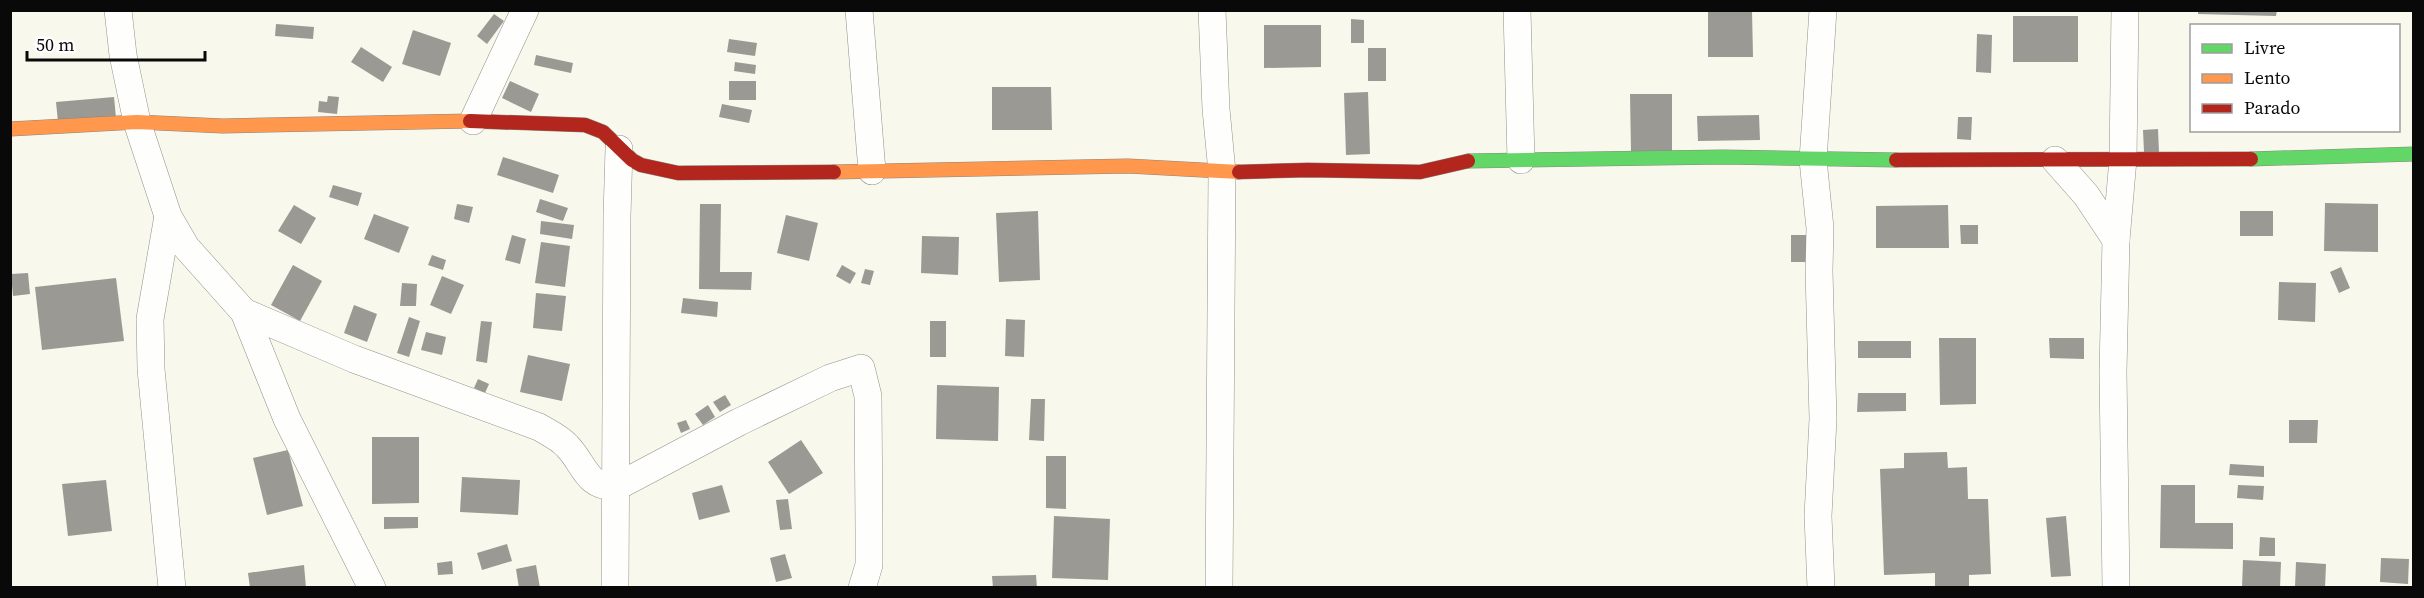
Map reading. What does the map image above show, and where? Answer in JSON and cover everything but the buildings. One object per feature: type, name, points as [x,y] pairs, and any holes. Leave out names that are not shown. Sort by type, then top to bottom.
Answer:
[{"type":"street","points":[[118,10],[123,55],[137,122],[168,216],[186,247],[244,312],[287,419],[372,588]]},
{"type":"street","points":[[473,121],[525,10]]},
{"type":"street","points":[[860,10],[872,171]]},
{"type":"street","points":[[1212,10],[1216,109],[1222,172],[1219,588]]},
{"type":"street","points":[[1516,10],[1521,160]]},
{"type":"street","points":[[1821,588],[1818,516],[1823,418],[1820,228],[1813,160],[1822,10]]},
{"type":"street","points":[[2116,588],[2113,372],[2116,240],[2123,159],[2125,10]]},
{"type":"street","points":[[10,129],[137,122],[223,126],[473,121],[585,125],[603,132],[619,149],[640,165],[678,173],[1128,166],[1222,172],[1308,170],[1420,172],[1471,160],[1723,157],[1813,160],[2055,160],[2414,154]]},
{"type":"street","points":[[615,588],[619,149]]},
{"type":"street","points":[[2055,160],[2086,195],[2116,240]]},
{"type":"street","points":[[168,216],[150,319],[151,369],[172,588]]},
{"type":"street","points":[[244,312],[354,358],[540,427],[566,444],[592,481],[600,485],[616,487],[750,417],[831,378],[861,368],[868,396],[869,528],[869,565],[862,588]]},
{"type":"traffic: fast","points":[[2251,159],[2414,154]]},
{"type":"traffic: fast","points":[[1468,161],[1723,157],[1896,160]]},
{"type":"traffic: slow","points":[[10,129],[137,122],[223,126],[470,121]]},
{"type":"traffic: slow","points":[[834,172],[1128,166],[1239,172]]},
{"type":"traffic: jam","points":[[470,121],[585,125],[603,132],[632,160],[641,165],[678,173],[834,172]]},
{"type":"traffic: jam","points":[[1896,160],[2251,159]]},
{"type":"traffic: jam","points":[[1239,172],[1308,170],[1420,172],[1468,161]]}]
